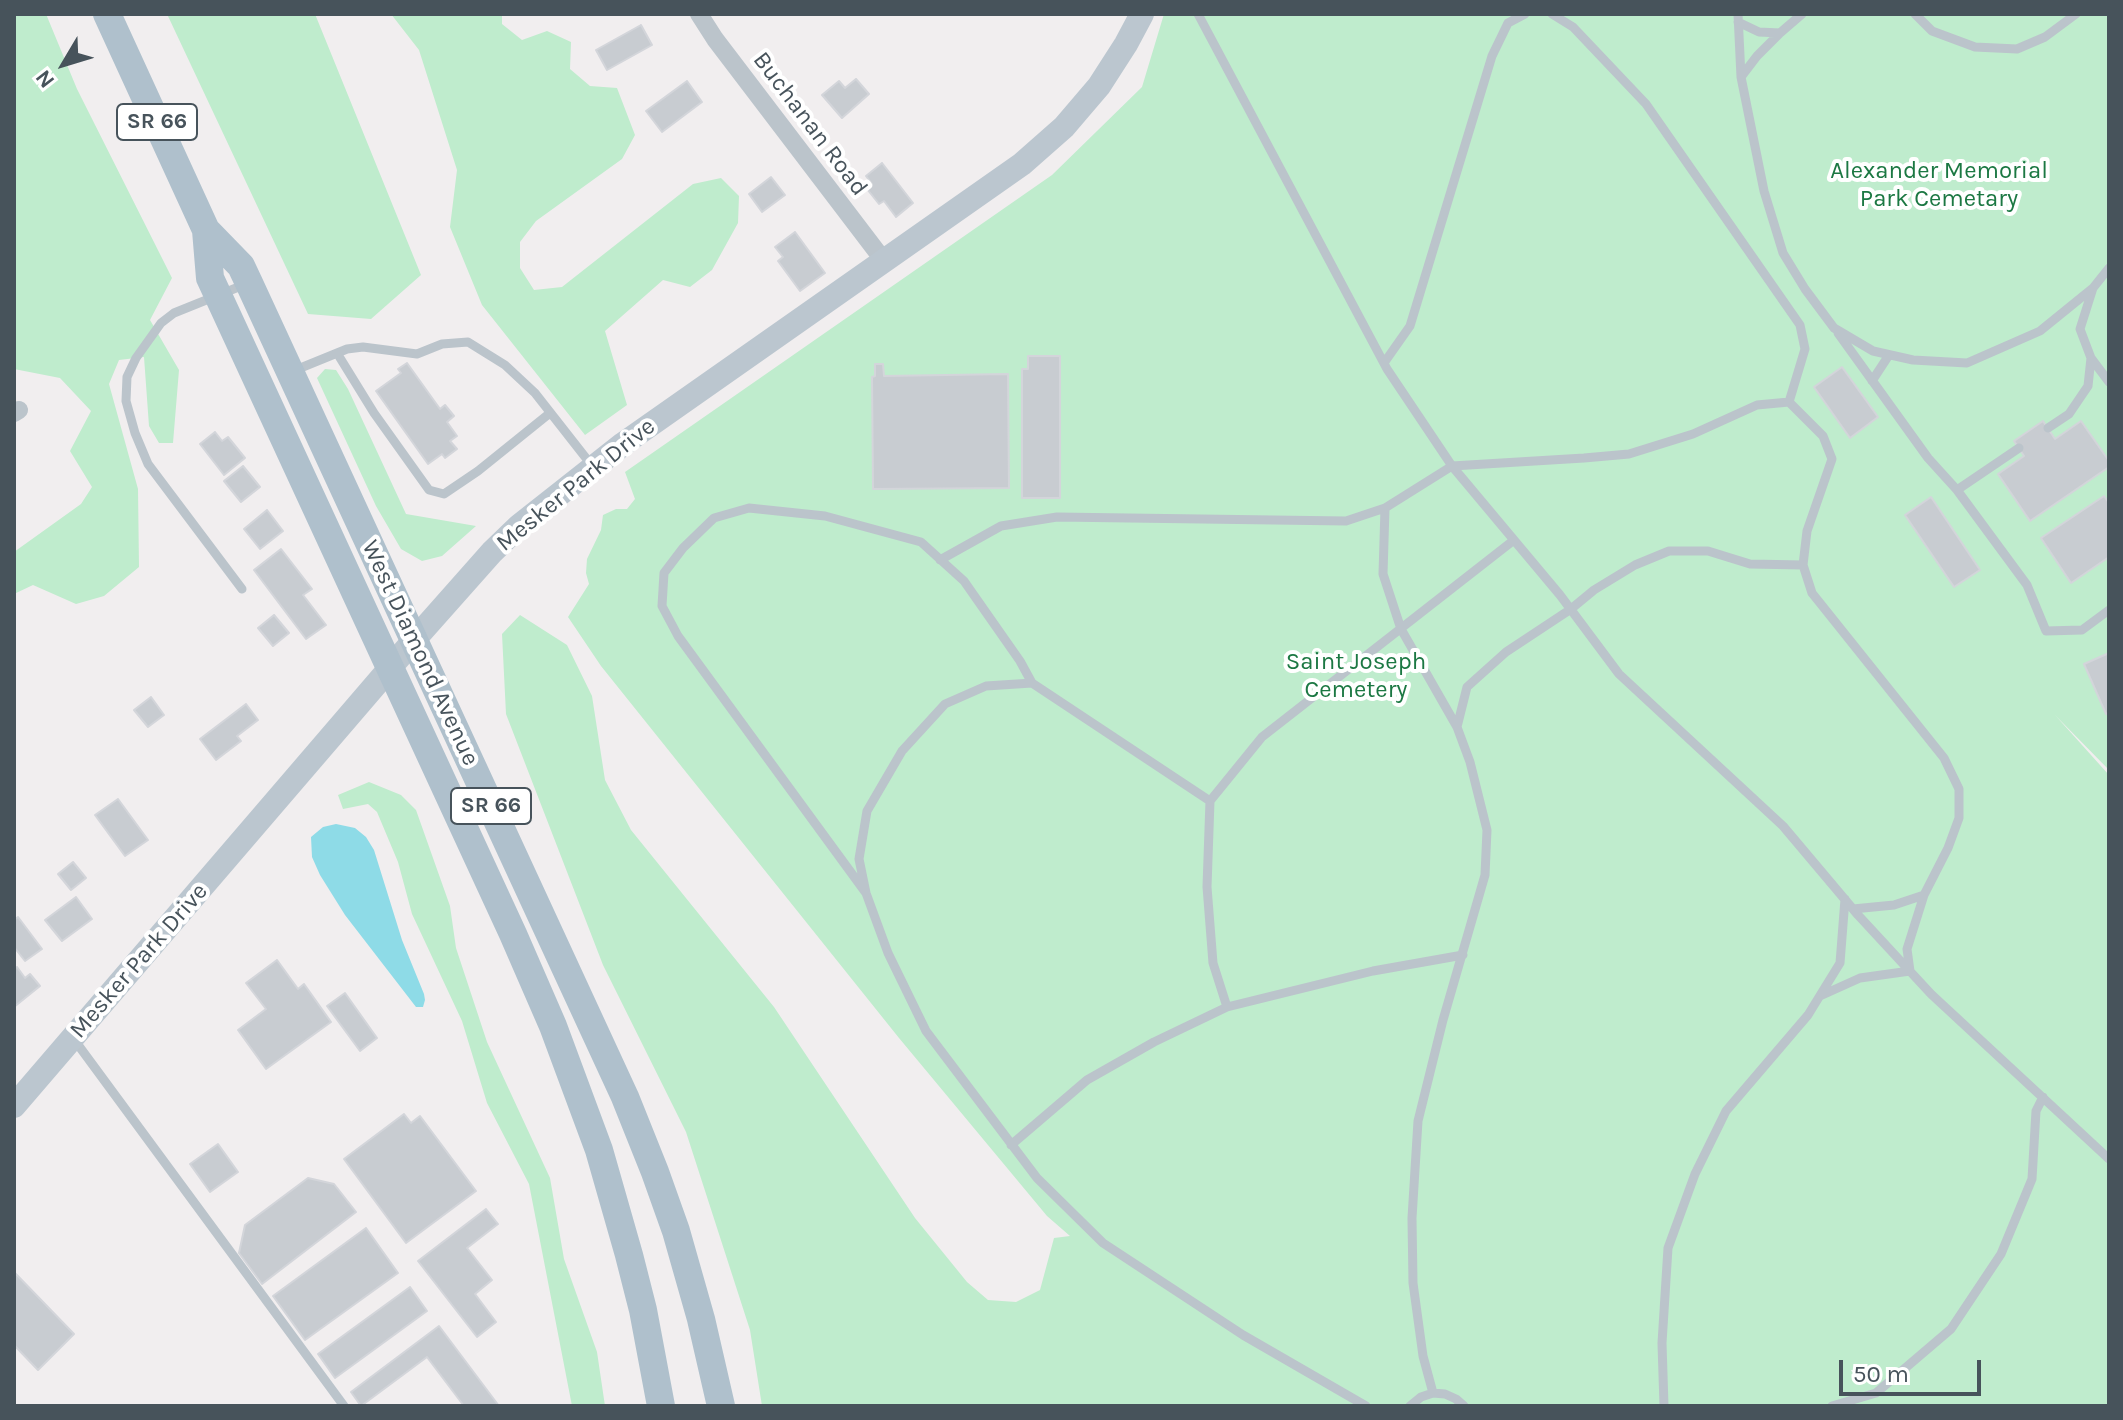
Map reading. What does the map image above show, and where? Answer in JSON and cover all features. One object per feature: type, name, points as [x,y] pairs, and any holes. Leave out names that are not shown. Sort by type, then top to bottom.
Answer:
[{"type":"main road","name":"West Diamond Avenue","points":[[107,14],[206,230],[241,266],[625,1097],[676,1231],[721,1406]]},
{"type":"main road","name":"West Diamond Avenue","points":[[206,230],[210,278],[208,299],[390,669],[553,1026],[599,1150],[629,1255],[661,1406]]},
{"type":"street","name":"Buchanan Road","points":[[699,14],[884,261]]},
{"type":"street","name":"Mesker Park Drive","points":[[14,1106],[492,552],[519,526],[623,444],[1022,164],[1064,127],[1099,86],[1142,14]]},
{"type":"lane","points":[[1198,14],[1384,363],[1452,466],[1571,609],[1619,674],[1783,826],[1931,994],[2109,1159]]},
{"type":"lane","points":[[1384,363],[1410,326],[1492,56],[1508,23],[1525,14]]},
{"type":"lane","points":[[1552,14],[1573,27],[1646,104],[1800,325],[1805,349],[1789,402]]},
{"type":"lane","points":[[1741,77],[1757,56],[1802,14]]},
{"type":"lane","points":[[1915,14],[1932,31],[1975,47],[2017,49],[2045,37],[2076,14]]},
{"type":"lane","points":[[1738,18],[1759,32],[1780,33]]},
{"type":"lane","points":[[1738,18],[1741,77],[1764,191],[1783,253],[1805,289],[1928,458],[1957,490],[2027,585],[2046,631],[2082,630],[2109,610]]},
{"type":"lane","points":[[1834,328],[1873,351],[1913,360],[1967,363],[2040,331],[2093,288],[2109,268]]},
{"type":"lane","points":[[242,589],[148,464],[126,401],[127,377],[154,332],[174,313],[249,283]]},
{"type":"lane","points":[[2093,288],[2080,329],[2091,358],[2109,382]]},
{"type":"lane","points":[[290,371],[347,349],[363,347],[417,354],[442,344],[468,342],[505,365],[535,393],[593,467]]},
{"type":"lane","points":[[337,353],[374,413],[429,490],[444,494],[550,413]]},
{"type":"lane","points":[[1872,381],[1889,355]]},
{"type":"lane","points":[[2048,428],[2069,414],[2088,386],[2091,358]]},
{"type":"lane","points":[[940,560],[1001,526],[1057,517],[1346,521],[1385,508],[1452,466],[1629,454],[1693,434],[1757,405],[1789,402]]},
{"type":"lane","points":[[1789,402],[1823,436],[1832,459],[1807,531],[1803,565],[1812,593],[1944,758],[1959,789],[1959,818],[1948,848],[1924,895],[1907,949],[1910,971]]},
{"type":"lane","points":[[1957,490],[2019,448]]},
{"type":"lane","points":[[866,893],[678,636],[662,606],[664,573],[683,548],[714,518],[749,508],[825,516],[921,542],[964,581],[1032,683],[1210,801]]},
{"type":"lane","points":[[1385,508],[1383,574],[1401,629],[1457,727],[1470,762],[1487,830],[1485,875],[1443,1020],[1418,1121],[1412,1218],[1413,1283],[1423,1356],[1433,1393]]},
{"type":"lane","points":[[1227,1007],[1213,963],[1207,887],[1210,801],[1262,737],[1514,540]]},
{"type":"lane","points":[[1457,727],[1467,687],[1506,652],[1635,565],[1669,551],[1708,551],[1750,564],[1803,565]]},
{"type":"lane","points":[[1032,683],[986,686],[945,704],[902,751],[867,811],[859,859],[866,893],[888,953],[926,1031],[1037,1178],[1103,1243],[1243,1335],[1366,1406]]},
{"type":"lane","points":[[1853,909],[1894,905],[1924,895]]},
{"type":"lane","points":[[1664,1406],[1662,1343],[1668,1248],[1695,1174],[1726,1111],[1808,1015],[1840,963],[1845,899]]},
{"type":"lane","points":[[1011,1145],[1087,1080],[1154,1042],[1227,1007],[1373,971],[1463,955]]},
{"type":"lane","points":[[1820,996],[1860,978],[1910,971]]},
{"type":"lane","points":[[73,1038],[344,1406]]},
{"type":"lane","points":[[1832,1406],[1876,1393],[1951,1329],[2001,1254],[2032,1179],[2036,1111],[2043,1097]]},
{"type":"lane","points":[[1410,1406],[1421,1397],[1433,1393],[1445,1394],[1464,1406]]},
{"type":"green space","points":[[14,14],[46,14],[77,89],[172,278],[150,320],[179,370],[173,443],[159,443],[149,426],[144,357],[119,360],[109,384],[138,489],[139,567],[104,596],[76,604],[33,585],[14,594],[14,552],[81,504],[92,487],[70,451],[91,411],[60,378],[14,369]]},
{"type":"green space","points":[[167,14],[315,14],[421,275],[371,319],[308,314]]},
{"type":"green space","points":[[391,14],[502,14],[502,24],[522,40],[547,31],[571,42],[570,69],[590,86],[617,88],[635,135],[622,159],[536,221],[520,242],[520,268],[534,290],[562,287],[693,184],[721,178],[739,196],[738,223],[712,270],[690,287],[663,280],[605,331],[627,405],[585,435],[482,305],[450,227],[457,170],[419,50]]},
{"type":"green space","name":"Saint Joseph Cemetery","points":[[1164,14],[2109,14],[2109,770],[2055,715],[2109,775],[2109,1406],[762,1406],[750,1330],[686,1132],[603,965],[506,714],[502,634],[520,615],[567,645],[592,696],[605,780],[631,830],[774,1007],[915,1218],[967,1282],[988,1300],[1016,1302],[1040,1290],[1054,1238],[1070,1236],[1047,1216],[899,1038],[601,666],[568,617],[589,584],[587,559],[601,530],[603,515],[616,509],[627,509],[635,499],[625,472],[1052,175],[1142,87]]},
{"type":"green space","points":[[325,369],[336,370],[348,389],[406,514],[476,526],[442,556],[422,561],[401,549],[376,506],[317,378]]},
{"type":"green space","points":[[369,782],[401,795],[416,810],[450,906],[456,948],[487,1042],[550,1178],[564,1259],[597,1352],[605,1406],[572,1406],[529,1184],[487,1103],[462,1021],[412,914],[398,862],[377,812],[368,804],[343,809],[338,795]]},
{"type":"water","points":[[336,824],[355,828],[366,837],[374,850],[402,940],[424,994],[423,1007],[416,1007],[345,915],[320,875],[312,857],[311,837],[323,827]]},
{"type":"building","points":[[641,25],[652,45],[607,70],[596,50]]},
{"type":"building","points":[[856,79],[869,94],[842,118],[822,95],[839,81],[845,88]]},
{"type":"building","points":[[687,81],[702,102],[662,132],[646,111]]},
{"type":"building","points":[[882,163],[913,203],[896,217],[884,201],[879,204],[867,189],[872,184],[866,176]]},
{"type":"building","points":[[771,177],[785,195],[762,212],[749,194]]},
{"type":"building","points":[[795,232],[825,273],[800,291],[778,261],[783,257],[775,247]]},
{"type":"building","points":[[1028,356],[1060,356],[1060,498],[1022,498],[1022,369],[1028,369]]},
{"type":"building","points":[[407,363],[440,409],[445,405],[454,416],[447,422],[457,436],[450,441],[457,449],[445,458],[442,454],[428,464],[376,391],[401,373],[398,369]]},
{"type":"building","points":[[875,364],[883,364],[884,376],[1008,374],[1009,488],[873,489],[872,377],[875,376]]},
{"type":"building","points":[[1842,367],[1878,417],[1850,438],[1814,387]]},
{"type":"building","points":[[2043,421],[2055,439],[2081,421],[2109,461],[2109,467],[2030,521],[1998,474],[2024,456],[2014,441]]},
{"type":"building","points":[[215,432],[222,441],[228,437],[245,458],[224,475],[200,444]]},
{"type":"building","points":[[243,466],[260,487],[241,502],[224,481]]},
{"type":"building","points":[[2104,496],[2109,503],[2109,557],[2071,583],[2041,538]]},
{"type":"building","points":[[1931,497],[1980,570],[1954,587],[1905,515]]},
{"type":"building","points":[[267,510],[283,531],[260,549],[244,529]]},
{"type":"building","points":[[281,549],[312,589],[303,595],[326,625],[306,639],[254,570]]},
{"type":"building","points":[[274,615],[289,633],[273,646],[258,628]]},
{"type":"building","points":[[2109,653],[2109,713],[2106,714],[2084,664]]},
{"type":"building","points":[[151,697],[164,715],[148,727],[134,710]]},
{"type":"building","points":[[246,704],[258,720],[237,736],[241,741],[216,760],[200,739]]},
{"type":"building","points":[[118,799],[148,840],[125,856],[95,815]]},
{"type":"building","points":[[73,862],[86,878],[71,890],[58,874]]},
{"type":"building","points":[[76,897],[92,919],[62,941],[45,920]]},
{"type":"building","points":[[18,917],[42,949],[25,961],[14,947],[14,920]]},
{"type":"building","points":[[277,960],[298,989],[304,984],[331,1022],[266,1069],[238,1030],[266,1009],[246,983]]},
{"type":"building","points":[[17,967],[25,978],[30,974],[40,986],[14,1007],[14,969]]},
{"type":"building","points":[[345,993],[377,1038],[360,1051],[327,1006]]},
{"type":"building","points":[[404,1114],[411,1123],[420,1116],[476,1191],[406,1243],[344,1159]]},
{"type":"building","points":[[218,1144],[238,1172],[210,1192],[190,1164]]},
{"type":"building","points":[[308,1178],[334,1184],[356,1212],[262,1284],[239,1253],[245,1225]]},
{"type":"building","points":[[486,1209],[498,1224],[467,1248],[492,1280],[475,1294],[496,1322],[477,1337],[418,1261]]},
{"type":"building","points":[[366,1228],[398,1273],[305,1340],[273,1296]]},
{"type":"building","points":[[14,1272],[74,1334],[38,1370],[14,1345]]},
{"type":"building","points":[[410,1287],[427,1311],[335,1378],[318,1354]]},
{"type":"building","points":[[439,1326],[499,1406],[464,1406],[427,1357],[361,1406],[351,1392]]},
{"type":"park label","name":"Alexander Memorial Park Cemetary","points":[[1939,185]]}]
